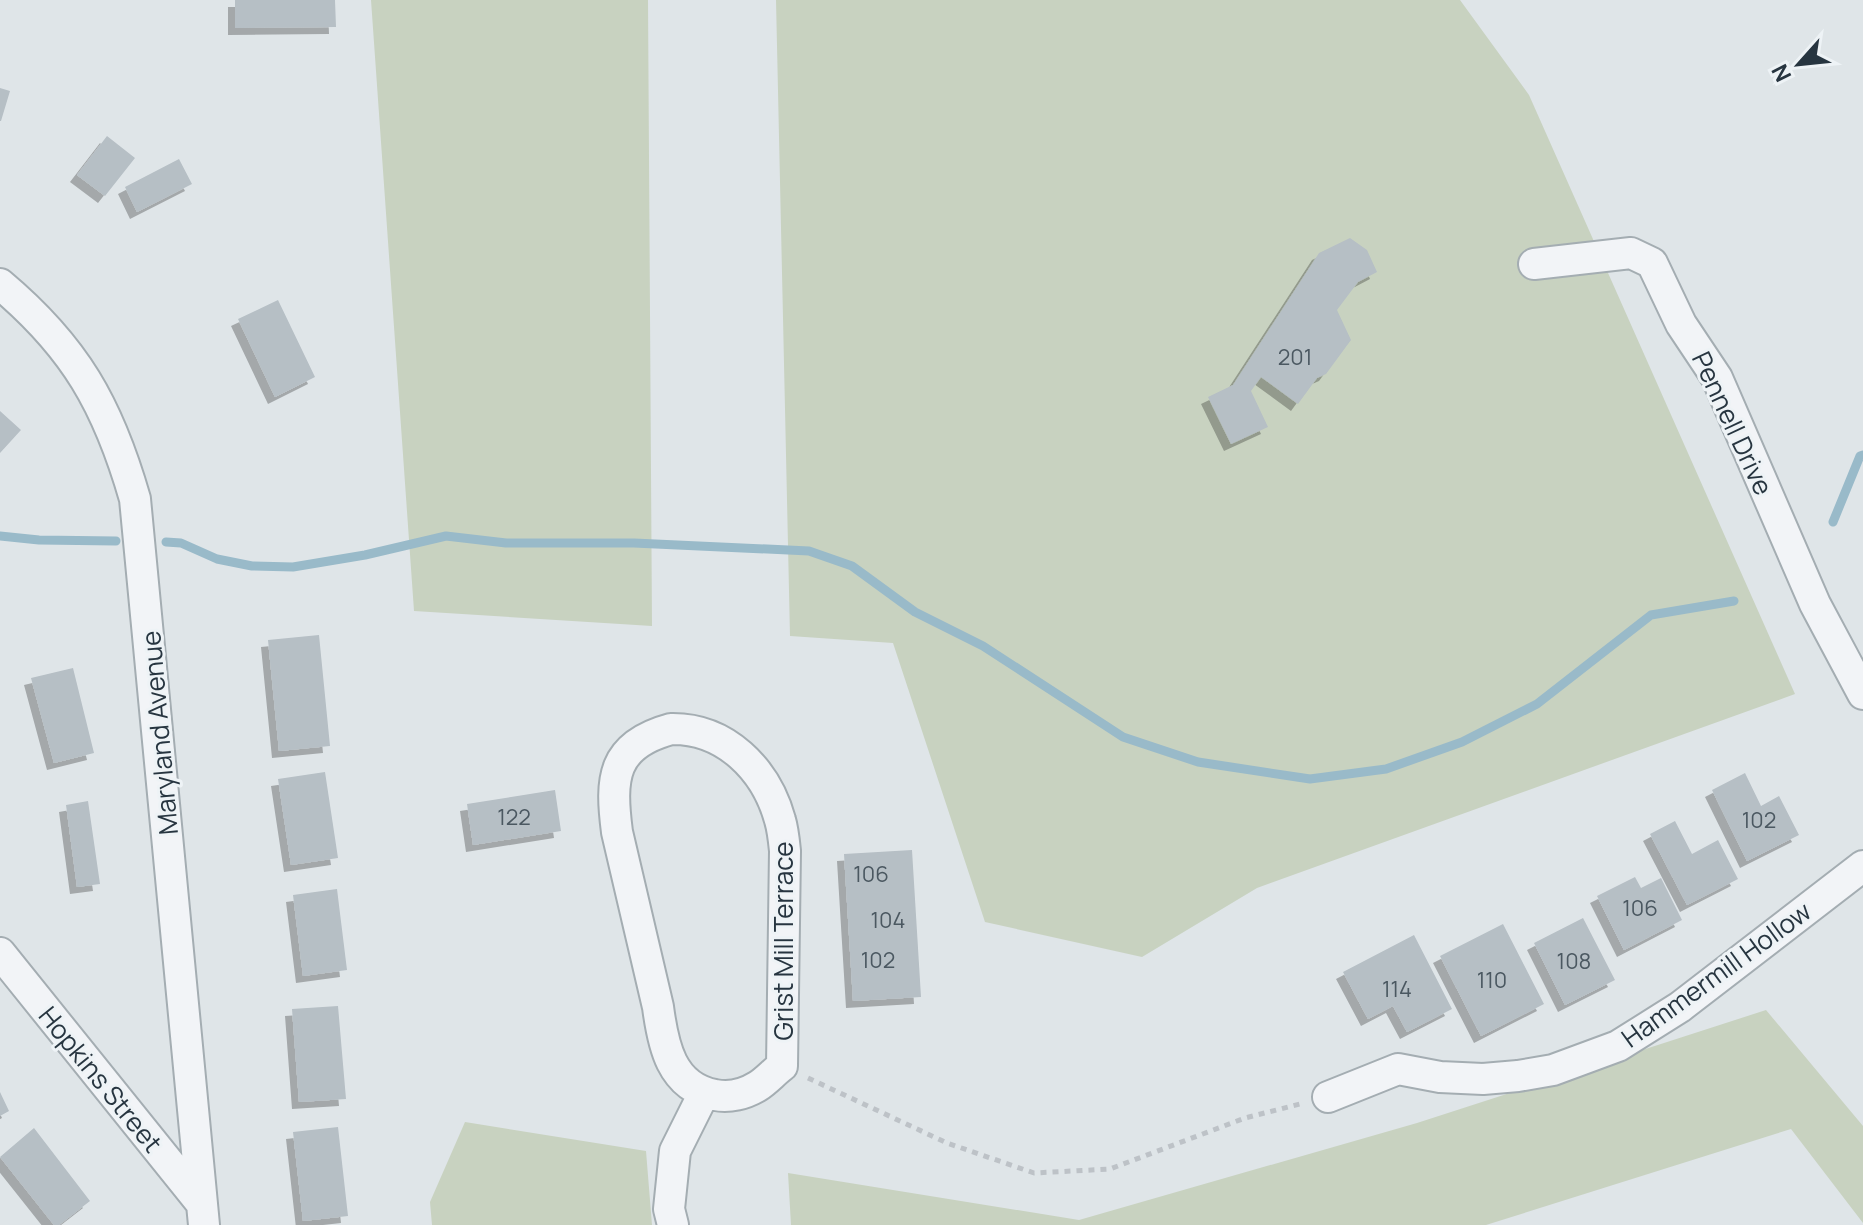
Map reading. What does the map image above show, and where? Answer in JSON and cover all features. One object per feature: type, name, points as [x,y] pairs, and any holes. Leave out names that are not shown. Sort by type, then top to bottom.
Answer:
[{"type":"street","name":"Pennell Drive","points":[[1534,264],[1631,253],[1652,263],[1681,324],[1717,378],[1815,604],[1863,694]]},
{"type":"street","name":"Maryland Avenue","points":[[0,284],[32,311],[68,352],[98,398],[120,447],[135,499],[143,553],[203,1214]]},
{"type":"street","name":"Grist Mill Terrace","points":[[671,729],[691,729],[710,734],[728,744],[751,765],[769,791],[781,820],[785,851],[782,1066],[758,1086],[741,1094],[723,1096],[704,1093],[687,1084],[675,1071],[661,1033],[614,808],[615,783],[621,759],[634,745],[652,734],[671,729]]},
{"type":"street","name":"Hammermill Hollow","points":[[1328,1097],[1398,1069],[1440,1077],[1483,1079],[1518,1076],[1553,1070],[1608,1050],[1680,1007],[1863,866]]},
{"type":"street","name":"Hopkins Street","points":[[0,953],[203,1214]]},
{"type":"street","points":[[673,1225],[669,1209],[675,1151],[704,1093]]},
{"type":"path","points":[[782,1066],[947,1143],[1034,1173],[1110,1169],[1245,1118],[1328,1097]]},
{"type":"green space","points":[[371,0],[648,0],[652,626],[414,611]]},
{"type":"green space","points":[[776,0],[1460,0],[1529,95],[1795,694],[1257,888],[1142,957],[985,922],[893,643],[790,636]]},
{"type":"green space","points":[[1766,1010],[1863,1126],[1863,1223],[1791,1129],[1486,1225],[791,1225],[788,1173],[1079,1220],[1417,1123]]},
{"type":"green space","points":[[465,1122],[646,1151],[652,1225],[432,1225],[430,1202]]},
{"type":"building","points":[[235,0],[335,0],[336,27],[235,28]]},
{"type":"building","points":[[0,88],[10,91],[1,121],[0,121]]},
{"type":"building","points":[[107,136],[135,158],[105,196],[77,175]]},
{"type":"building","points":[[179,159],[192,184],[137,212],[125,187]]},
{"type":"building","points":[[1350,238],[1367,250],[1377,272],[1358,282],[1337,310],[1351,340],[1326,374],[1317,378],[1298,404],[1261,377],[1251,391],[1268,427],[1231,444],[1208,397],[1233,385],[1319,253]]},
{"type":"building","points":[[278,300],[315,377],[275,397],[238,319]]},
{"type":"building","points":[[0,411],[21,430],[0,453]]},
{"type":"building","points":[[319,635],[330,746],[279,751],[268,640]]},
{"type":"building","points":[[73,668],[94,753],[54,763],[31,678]]},
{"type":"building","points":[[325,772],[338,858],[291,865],[278,779]]},
{"type":"building","points":[[1745,773],[1761,806],[1779,796],[1799,835],[1747,861],[1712,790]]},
{"type":"building","points":[[555,790],[561,831],[473,845],[467,804]]},
{"type":"building","points":[[88,801],[100,884],[77,887],[66,805]]},
{"type":"building","points":[[1675,821],[1692,854],[1718,840],[1738,879],[1687,905],[1650,834]]},
{"type":"building","points":[[912,850],[921,997],[853,1001],[844,854]]},
{"type":"building","points":[[1635,877],[1641,888],[1661,878],[1682,920],[1624,950],[1597,896]]},
{"type":"building","points":[[337,889],[347,970],[303,976],[293,895]]},
{"type":"building","points":[[1583,918],[1615,980],[1565,1005],[1534,943]]},
{"type":"building","points":[[1503,924],[1544,1004],[1481,1036],[1440,956]]},
{"type":"building","points":[[1414,935],[1452,1009],[1407,1032],[1393,1006],[1368,1019],[1343,972]]},
{"type":"building","points":[[338,1006],[346,1099],[299,1102],[292,1009]]},
{"type":"building","points":[[0,1092],[9,1111],[0,1116]]},
{"type":"building","points":[[338,1127],[348,1216],[303,1221],[293,1132]]},
{"type":"building","points":[[34,1128],[90,1201],[59,1225],[54,1225],[0,1157]]},
{"type":"waterway","points":[[1833,522],[1863,455]]},
{"type":"waterway","points":[[0,536],[116,541]]},
{"type":"waterway","points":[[166,542],[181,543],[217,559],[252,566],[293,567],[365,555],[446,536],[506,543],[634,543],[809,551],[852,566],[915,612],[983,646],[1123,737],[1198,762],[1310,779],[1386,769],[1462,742],[1537,704],[1651,615],[1734,601]]}]
